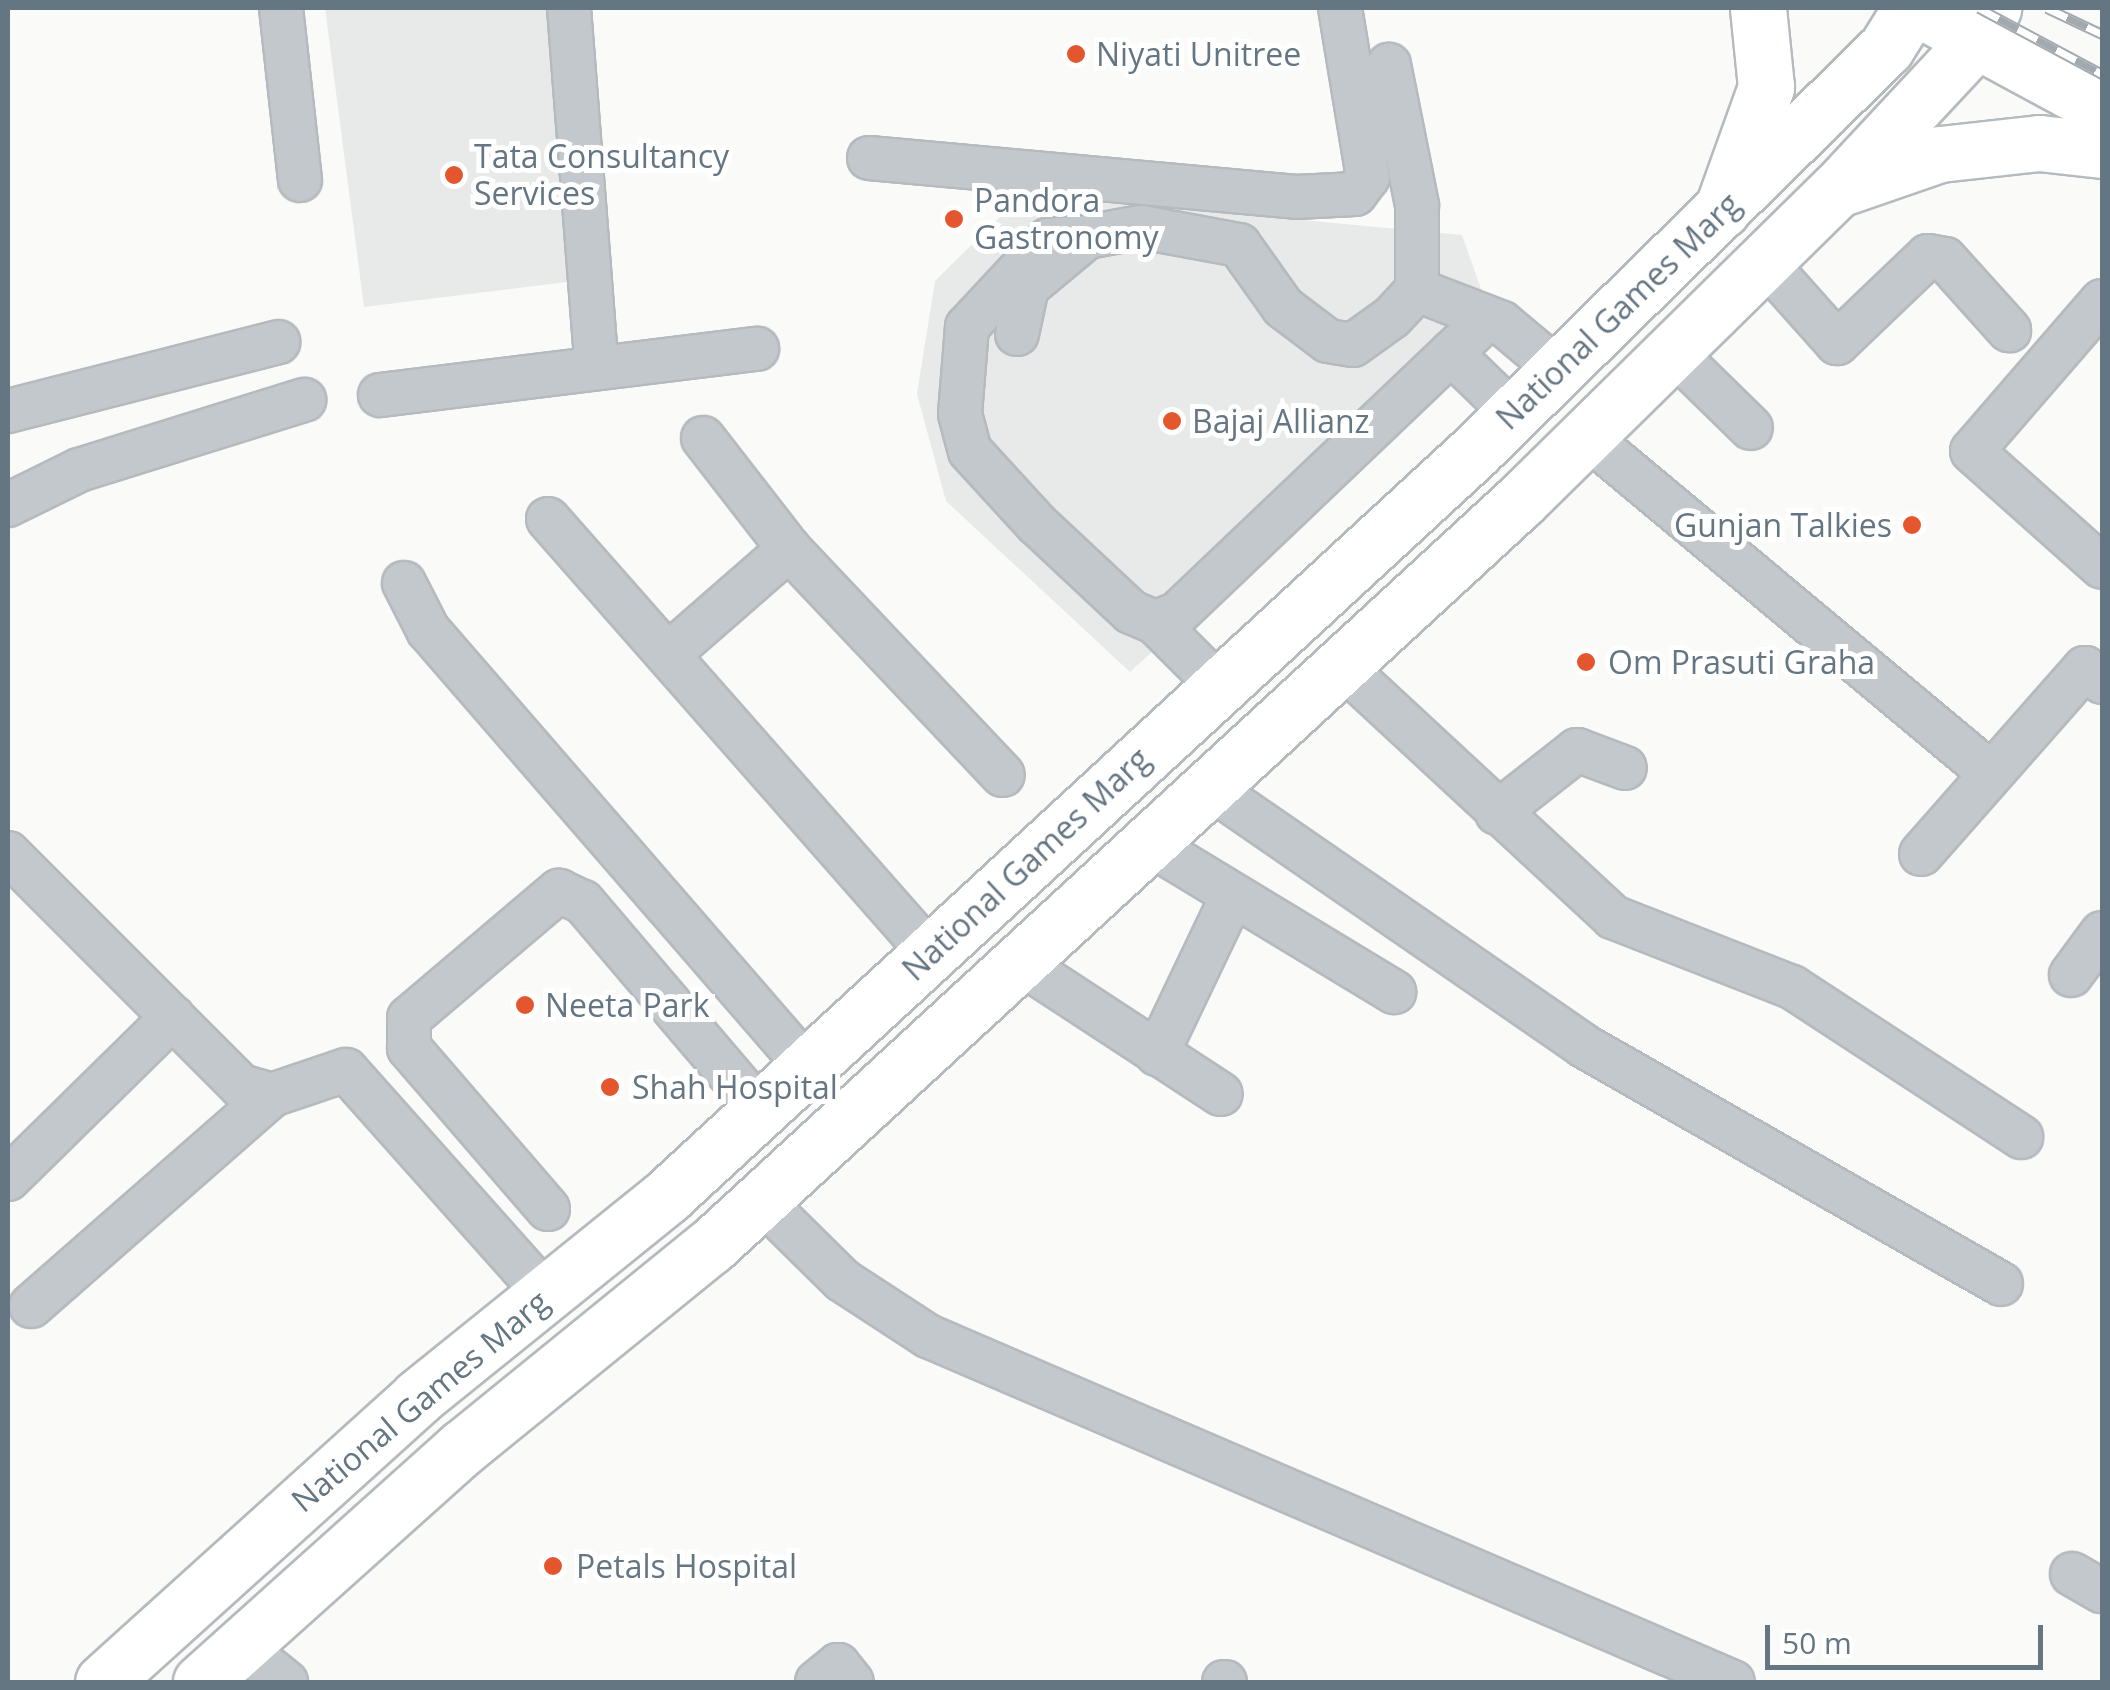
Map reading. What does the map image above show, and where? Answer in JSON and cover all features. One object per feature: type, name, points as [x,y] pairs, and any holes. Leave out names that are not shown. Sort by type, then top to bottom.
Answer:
[{"type":"main road","points":[[1722,210],[1766,86],[1758,8]]},
{"type":"main road","points":[[1914,8],[1985,24],[2102,108]]},
{"type":"main road","name":"National Games Marg","points":[[103,1682],[807,1067],[1513,414],[1886,48],[1914,8]]},
{"type":"main road","name":"National Games Marg","points":[[201,1682],[760,1200],[1342,664],[1586,436],[1836,191],[1985,24]]},
{"type":"main road","points":[[1836,191],[1940,154],[2039,143],[2102,150]]},
{"type":"main road","points":[[133,1682],[514,1350],[545,1293]]},
{"type":"main road","points":[[164,1682],[528,1364],[590,1346]]},
{"type":"street","points":[[281,8],[300,180]]},
{"type":"street","points":[[569,8],[596,362]]},
{"type":"street","points":[[868,158],[1296,196],[1355,194],[1368,177],[1340,8]]},
{"type":"street","points":[[1218,685],[1155,622],[1131,612],[1036,524],[970,451],[960,414],[967,327],[1048,240],[1141,226],[1239,246],[1283,307],[1328,342],[1352,346],[1416,290],[1417,205],[1389,65]]},
{"type":"street","points":[[1017,334],[1028,288],[1087,237]]},
{"type":"street","points":[[1764,261],[1837,343],[1928,256],[1945,259],[2009,330]]},
{"type":"street","points":[[1416,290],[1484,322],[1502,322],[1558,370]]},
{"type":"street","points":[[2100,309],[1972,451],[2102,567]]},
{"type":"street","points":[[1155,622],[1176,614],[1484,322]]},
{"type":"street","points":[[8,411],[278,342]]},
{"type":"street","points":[[380,395],[596,362],[756,349]]},
{"type":"street","points":[[1672,351],[1752,428]]},
{"type":"street","points":[[1452,353],[1513,414]]},
{"type":"street","points":[[8,505],[79,470],[304,400]]},
{"type":"street","points":[[1586,436],[1989,772]]},
{"type":"street","points":[[703,438],[789,549],[1003,775]]},
{"type":"street","points":[[548,519],[671,652],[930,952]]},
{"type":"street","points":[[671,652],[789,549]]},
{"type":"street","points":[[404,584],[428,630],[807,1067]]},
{"type":"street","points":[[1342,664],[1497,814],[1613,917],[1792,987],[2022,1137]]},
{"type":"street","points":[[1921,854],[2084,668],[2102,682]]},
{"type":"street","points":[[1497,814],[1577,750],[1624,768]]},
{"type":"street","points":[[1209,787],[1584,1046],[2001,1284]]},
{"type":"street","points":[[1148,843],[1231,899],[1394,992]]},
{"type":"street","points":[[16,880],[172,1017],[242,1086],[272,1095]]},
{"type":"street","points":[[548,1210],[409,1048],[409,1018],[559,891],[584,902],[760,1109]]},
{"type":"street","points":[[1158,1054],[1231,899]]},
{"type":"street","points":[[2071,975],[2102,932]]},
{"type":"street","points":[[1019,962],[1221,1094]]},
{"type":"street","points":[[8,1179],[172,1017]]},
{"type":"street","points":[[30,1306],[272,1095],[346,1070],[545,1293]]},
{"type":"street","points":[[760,1200],[842,1280],[928,1336],[1733,1682]]},
{"type":"street","points":[[241,1646],[286,1682]]},
{"type":"street","points":[[816,1682],[838,1666],[852,1682]]},
{"type":"shaded area","name":"Tata Consultancy Services","points":[[325,8],[549,8],[583,280],[364,307]]},
{"type":"shaded area","points":[[1023,194],[1462,235],[1493,323],[1466,363],[1130,672],[946,501],[917,394],[935,281]]},
{"type":"railway","points":[[1979,8],[2102,74]]},
{"type":"railway","points":[[2047,8],[2102,34]]},
{"type":"place","name":"Niyati Unitree","points":[[1076,54]]},
{"type":"place","name":"Tata Consultancy Services","points":[[454,175]]},
{"type":"place","name":"Pandora Gastronomy","points":[[954,219]]},
{"type":"place","name":"Bajaj Allianz","points":[[1172,421]]},
{"type":"place","name":"Gunjan Talkies","points":[[1912,525]]},
{"type":"place","name":"Om Prasuti Graha","points":[[1586,662]]},
{"type":"place","name":"Neeta Park","points":[[525,1005]]},
{"type":"place","name":"Shah Hospital","points":[[610,1087]]},
{"type":"place","name":"Petals Hospital","points":[[553,1566]]}]
